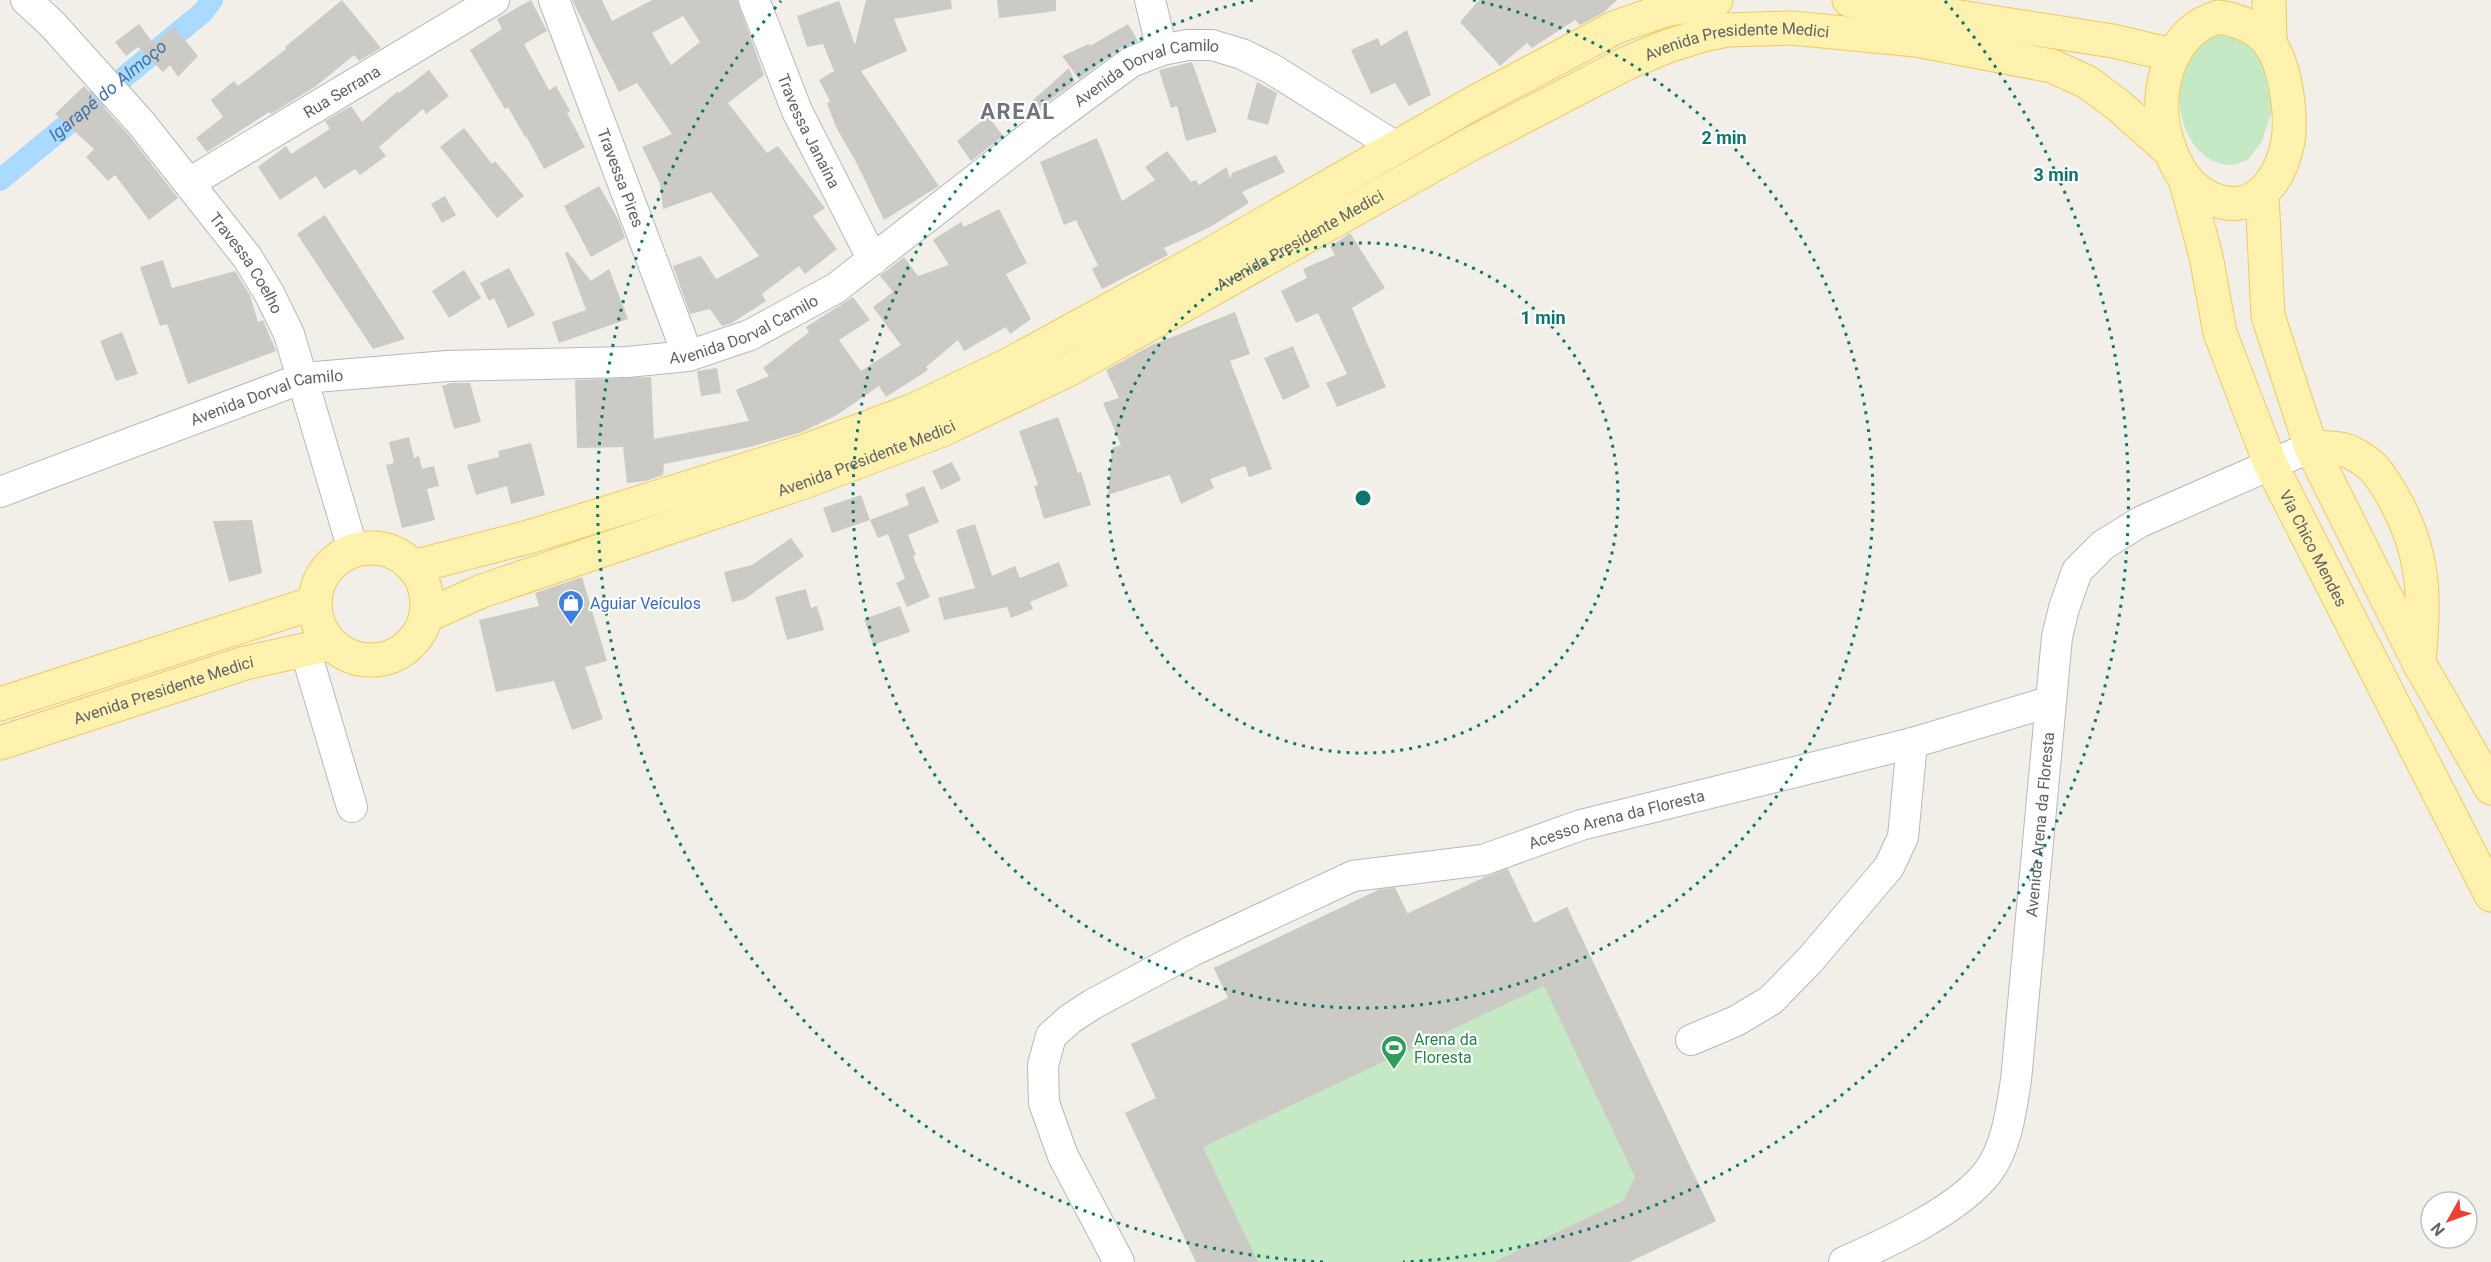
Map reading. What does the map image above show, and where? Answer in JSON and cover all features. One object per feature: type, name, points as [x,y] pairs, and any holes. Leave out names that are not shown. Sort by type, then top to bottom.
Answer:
[{"type":"main road","name":"Avenida Presidente Medici","points":[[413,567],[532,536],[793,454],[914,410],[1010,364],[1211,254],[1485,97],[1616,27],[1634,11],[1666,10],[1716,0]]},
{"type":"main road","points":[[1849,0],[1916,4],[2113,41],[2182,44],[2208,20],[2219,17],[2232,19],[2250,27],[2270,44],[2282,69],[2289,115],[2287,146],[2277,172],[2262,194],[2246,203],[2227,205],[2208,197],[2186,182],[2171,152],[2164,126],[2162,85],[2182,44],[2201,0]]},
{"type":"main road","points":[[2269,0],[2270,44]]},
{"type":"main road","name":"Avenida Presidente Medici","points":[[426,616],[482,591],[807,481],[942,430],[1068,370],[1471,144],[1627,63],[1703,35],[1727,30],[1792,28],[1916,40],[2052,66],[2095,88],[2118,105],[2171,152]]},
{"type":"main road","name":"Via Chico Mendes","points":[[2186,182],[2206,256],[2220,333],[2270,463],[2491,895]]},
{"type":"main road","points":[[2262,194],[2263,251],[2268,316],[2311,447],[2419,663],[2491,788]]},
{"type":"main road","points":[[2311,447],[2350,452],[2376,468],[2400,508],[2417,549],[2422,579],[2423,616],[2419,663]]},
{"type":"main road","points":[[369,547],[400,556],[413,567],[426,590],[426,616],[420,633],[395,656],[378,661],[361,660],[318,647],[318,625],[314,603],[317,586],[325,570],[337,558],[353,550],[369,547]]},
{"type":"main road","points":[[0,704],[314,603]]},
{"type":"main road","name":"Avenida Presidente Medici","points":[[0,743],[245,663],[318,647]]},
{"type":"street","name":"Travessa Coelho","points":[[26,0],[52,24],[141,123],[247,257],[269,293],[289,334],[353,550]]},
{"type":"street","name":"Rua Serrana","points":[[189,183],[494,0]]},
{"type":"street","name":"Travessa Pires","points":[[554,0],[687,356]]},
{"type":"street","name":"Travessa Janaína","points":[[754,0],[796,111],[873,260]]},
{"type":"street","points":[[1150,0],[1162,50]]},
{"type":"street","name":"Avenida Dorval Camilo","points":[[0,492],[303,378],[447,366],[627,362],[687,356],[750,336],[836,288],[1131,62],[1162,50],[1187,45],[1212,45],[1242,54],[1272,69],[1396,147]]},
{"type":"street","name":"Avenida Arena da Floresta","points":[[1844,1262],[1926,1221],[1967,1192],[1988,1172],[2001,1149],[2010,1117],[2016,1080],[2049,702],[2057,637],[2077,571],[2103,546],[2140,522],[2270,463],[2311,447]]},
{"type":"street","points":[[318,647],[352,807]]},
{"type":"street","name":"Acesso Arena da Floresta","points":[[1119,1262],[1063,1156],[1044,1103],[1043,1065],[1051,1036],[1070,1018],[1092,1004],[1192,951],[1353,876],[1483,860],[1581,825],[1912,743],[2049,702]]},
{"type":"street","points":[[1691,1040],[1736,1021],[1771,1000],[1810,960],[1889,867],[1903,837],[1912,743]]},
{"type":"green space","points":[[2218,26],[2248,33],[2274,80],[2271,113],[2262,141],[2248,160],[2232,165],[2214,161],[2201,153],[2191,140],[2184,125],[2180,108],[2181,74],[2186,60]]},
{"type":"green space","name":"Arena da Floresta","points":[[1507,867],[1534,923],[1567,907],[1716,1221],[1629,1262],[1196,1262],[1125,1113],[1156,1098],[1131,1044],[1228,998],[1214,968],[1393,883],[1408,913]]},
{"type":"building","points":[[342,0],[381,48],[359,61],[354,55],[316,86],[271,114],[269,112],[207,152],[196,138],[223,117],[211,100],[234,81],[238,86],[286,49],[285,47]]},
{"type":"building","points":[[531,0],[547,31],[524,44],[549,90],[556,86],[570,111],[567,113],[585,147],[544,169],[508,107],[505,109],[470,50],[502,29],[497,19]]},
{"type":"building","points":[[572,0],[602,0],[612,21],[652,0],[737,0],[764,75],[728,103],[767,153],[778,146],[825,208],[813,216],[837,249],[805,274],[799,266],[762,294],[766,301],[732,323],[722,326],[710,309],[690,314],[673,266],[701,256],[716,279],[759,256],[711,192],[663,209],[660,184],[642,147],[672,134],[637,83],[619,92]],"holes":[[[683,16],[700,42],[671,65],[652,33]]]},
{"type":"building","points":[[866,0],[951,0],[952,9],[894,19],[907,51],[861,71],[939,186],[884,220],[836,127],[827,103],[830,101],[819,80],[834,71],[823,44],[807,47],[797,16],[839,1],[855,45]]},
{"type":"building","points":[[997,0],[1056,0],[1056,11],[999,18]]},
{"type":"building","points":[[1479,0],[1617,0],[1603,13],[1580,25],[1575,20],[1532,48],[1527,43],[1500,66],[1460,22]]},
{"type":"building","points":[[139,24],[154,44],[174,27],[198,56],[178,77],[170,65],[163,72],[138,47],[126,56],[115,42]]},
{"type":"building","points":[[1128,24],[1138,41],[1121,48],[1079,79],[1062,56],[1089,44],[1090,46]]},
{"type":"building","points":[[1407,30],[1431,95],[1409,106],[1395,83],[1371,94],[1351,50],[1378,38],[1381,46]]},
{"type":"building","points":[[1192,62],[1217,132],[1186,141],[1177,106],[1171,108],[1159,70]]},
{"type":"building","points":[[1069,68],[1075,82],[1039,108],[1032,101]]},
{"type":"building","points":[[429,70],[449,96],[426,114],[423,109],[379,147],[386,156],[360,175],[355,169],[324,189],[316,176],[280,200],[258,167],[286,146],[291,154],[330,129],[325,121],[351,106],[362,122],[398,91],[399,93]]},
{"type":"building","points":[[1257,82],[1277,93],[1268,125],[1247,119]]},
{"type":"building","points":[[84,86],[128,134],[178,198],[149,220],[115,175],[108,181],[86,157],[94,149],[55,114]]},
{"type":"building","points":[[988,116],[1003,136],[971,161],[957,141]]},
{"type":"building","points":[[464,128],[492,164],[495,161],[524,196],[497,218],[440,147]]},
{"type":"building","points":[[1097,138],[1122,201],[1155,180],[1145,167],[1167,151],[1191,182],[1196,180],[1199,185],[1227,167],[1230,179],[1232,173],[1276,155],[1285,172],[1242,192],[1249,203],[1210,227],[1164,248],[1168,255],[1102,289],[1092,269],[1098,265],[1076,220],[1064,225],[1040,162]]},
{"type":"building","points":[[599,186],[619,221],[625,238],[591,257],[564,206]]},
{"type":"building","points":[[445,196],[456,215],[442,223],[431,204]]},
{"type":"building","points":[[999,209],[1027,263],[1006,274],[1031,319],[1010,334],[1006,327],[964,351],[958,340],[926,367],[928,370],[886,397],[879,386],[837,415],[802,432],[750,447],[664,464],[663,475],[646,481],[627,483],[623,447],[577,448],[575,380],[651,377],[654,439],[749,421],[736,390],[769,376],[763,368],[809,332],[806,327],[853,297],[870,320],[839,340],[861,371],[901,345],[873,307],[893,292],[880,276],[904,257],[918,276],[949,265],[933,240],[961,222],[964,227]]},
{"type":"building","points":[[325,215],[405,339],[373,349],[297,234]]},
{"type":"building","points":[[1350,233],[1385,288],[1352,308],[1386,387],[1337,407],[1326,383],[1347,374],[1318,313],[1296,323],[1281,291],[1307,278],[1303,269],[1335,255],[1330,247]]},
{"type":"building","points":[[568,252],[591,281],[609,269],[628,319],[559,343],[552,322],[586,310],[565,253]]},
{"type":"building","points":[[163,260],[172,288],[235,271],[250,295],[258,322],[263,320],[276,351],[188,384],[167,324],[160,326],[140,267]]},
{"type":"building","points":[[509,268],[535,315],[508,328],[494,298],[489,301],[480,283]]},
{"type":"building","points":[[464,270],[481,298],[449,318],[432,291]]},
{"type":"building","points":[[1235,312],[1250,354],[1230,361],[1272,469],[1249,477],[1245,466],[1210,479],[1214,488],[1181,504],[1170,475],[1108,495],[1112,448],[1121,445],[1103,403],[1119,398],[1106,370],[1152,345]]},
{"type":"building","points":[[122,332],[138,374],[116,381],[100,341]]},
{"type":"building","points":[[1293,346],[1310,387],[1283,400],[1264,358]]},
{"type":"building","points":[[717,368],[721,393],[701,396],[697,371]]},
{"type":"building","points":[[451,383],[470,383],[481,422],[454,429],[442,386]]},
{"type":"building","points":[[1058,417],[1078,473],[1081,472],[1091,505],[1044,519],[1034,486],[1038,485],[1019,431]]},
{"type":"building","points":[[409,437],[414,458],[419,456],[422,469],[434,466],[439,486],[427,489],[435,520],[402,528],[386,465],[394,463],[389,442]]},
{"type":"building","points":[[531,443],[545,495],[511,504],[507,486],[476,495],[467,465],[499,457],[498,451]]},
{"type":"building","points":[[952,462],[961,480],[941,490],[932,471]]},
{"type":"building","points":[[924,486],[939,522],[908,535],[916,555],[913,556],[930,597],[907,607],[896,583],[905,579],[888,534],[878,538],[870,520],[909,505],[905,494]]},
{"type":"building","points":[[861,495],[870,520],[832,533],[823,508]]},
{"type":"building","points":[[252,520],[262,573],[229,582],[213,521]]},
{"type":"building","points":[[975,524],[992,576],[1015,566],[1020,578],[1059,562],[1068,586],[1030,602],[1033,609],[1011,618],[1007,607],[944,620],[938,598],[975,588],[956,530]]},
{"type":"building","points":[[791,538],[804,556],[745,599],[732,602],[724,572],[752,565]]},
{"type":"building","points":[[582,577],[607,661],[585,667],[603,719],[572,730],[554,681],[496,692],[479,620],[539,606],[535,593]]},
{"type":"building","points":[[806,589],[811,608],[817,606],[824,630],[787,640],[775,597]]},
{"type":"building","points":[[900,606],[910,632],[873,645],[864,619]]},
{"type":"building","points":[[1508,869],[1534,923],[1567,907],[1716,1221],[1629,1262],[1494,1262],[1623,1201],[1635,1177],[1544,986],[1203,1147],[1258,1262],[1196,1262],[1125,1113],[1156,1098],[1131,1044],[1228,998],[1214,968],[1378,890],[1395,888],[1407,914],[1485,877]]},
{"type":"waterway","name":"Igarapé do Almoço","points":[[0,180],[203,12],[212,0]]},
{"type":"place","name":"Aguiar Veículos","points":[[571,626]]},
{"type":"place","name":"Arena da Floresta","points":[[1394,1071]]},
{"type":"district","name":"AREAL","points":[[1018,111]]}]
